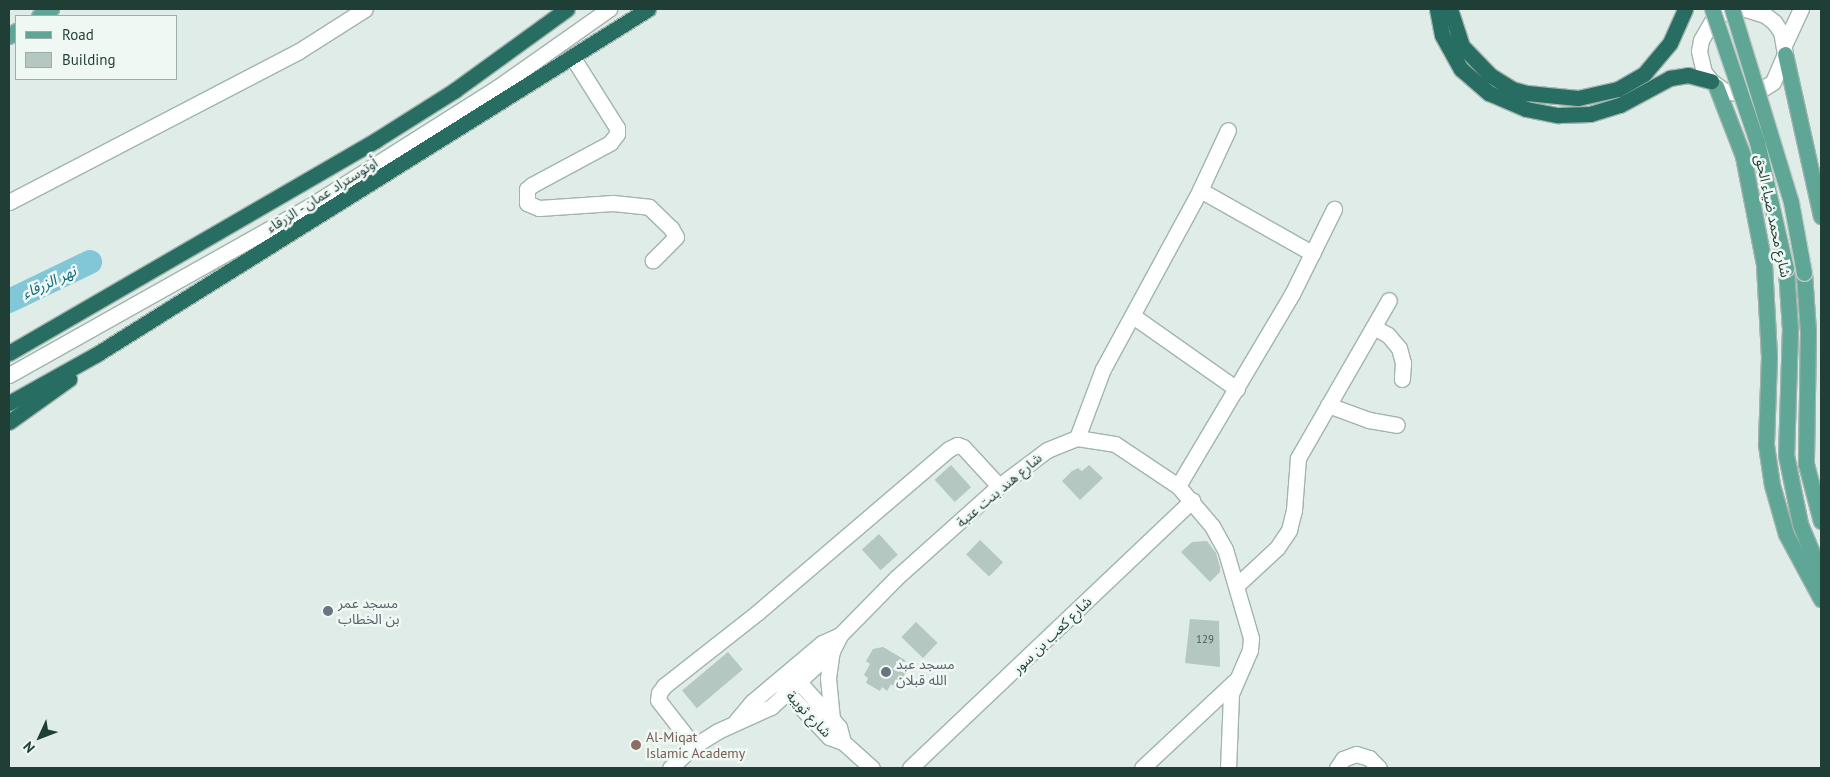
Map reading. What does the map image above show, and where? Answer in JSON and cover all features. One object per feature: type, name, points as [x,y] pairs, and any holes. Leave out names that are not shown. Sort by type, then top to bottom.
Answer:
[{"type":"highway","name":"أوتوستراد عمان - الزرقاء","points":[[9,353],[376,140],[455,90],[567,9]]},
{"type":"highway","name":"أوتوستراد عمان - الزرقاء","points":[[9,403],[97,354],[648,9]]},
{"type":"highway","points":[[1437,9],[1447,47],[1465,74],[1489,93],[1526,109],[1558,115],[1590,114],[1620,105],[1670,78],[1688,75],[1714,83]]},
{"type":"highway","points":[[1450,9],[1462,46],[1490,75],[1512,89],[1565,98],[1604,93],[1644,74],[1670,43],[1685,9]]},
{"type":"highway","points":[[9,422],[97,354]]},
{"type":"main road","name":"شارع محمد ضياء الحق","points":[[1712,9],[1757,142],[1786,269],[1790,328],[1786,455],[1800,524],[1821,574]]},
{"type":"main road","name":"شارع محمد ضياء الحق","points":[[1732,9],[1791,202],[1804,273],[1808,316],[1806,464],[1821,521]]},
{"type":"main road","points":[[1785,49],[1821,216]]},
{"type":"main road","points":[[1714,83],[1743,156],[1764,264],[1769,357],[1766,445],[1772,485],[1786,534],[1821,599]]},
{"type":"street","points":[[9,202],[299,51],[365,9]]},
{"type":"street","points":[[9,369],[307,201],[445,114],[599,9]]},
{"type":"street","points":[[9,375],[310,206],[498,87],[609,9]]},
{"type":"street","points":[[1739,9],[1721,14],[1712,21],[1701,40],[1700,62],[1714,83],[1735,94],[1756,93],[1780,74],[1785,49],[1801,9]]},
{"type":"street","points":[[1745,9],[1765,15],[1774,22],[1785,49]]},
{"type":"street","points":[[572,58],[617,128],[617,134],[610,144],[526,189],[527,203],[539,208],[613,203],[649,207],[672,228],[676,237],[653,260]]},
{"type":"street","points":[[1228,130],[1200,190],[1103,370],[1077,438],[1115,444],[1178,486],[1192,500],[1219,537],[1237,585],[1251,638],[1250,650],[1236,680],[1230,706],[1228,768]]},
{"type":"street","points":[[1200,190],[1312,253]]},
{"type":"street","points":[[1178,486],[1292,294],[1334,209]]},
{"type":"street","points":[[1237,585],[1277,548],[1289,530],[1294,510],[1298,458],[1389,300]]},
{"type":"street","points":[[1133,316],[1237,389]]},
{"type":"street","points":[[1374,327],[1388,334],[1399,348],[1403,363],[1402,380]]},
{"type":"street","points":[[1328,406],[1362,418],[1397,425]]},
{"type":"street","name":"شارع هند بنت عتبة","points":[[670,768],[694,746],[736,720],[777,681],[794,677],[832,651],[840,635],[896,578],[999,486],[1047,450],[1077,438]]},
{"type":"street","points":[[694,746],[658,700],[658,693],[664,686],[758,612],[949,449],[957,445],[963,447],[999,486]]},
{"type":"street","name":"شارع كعب بن سور","points":[[910,768],[1192,500]]},
{"type":"street","name":"شارع هند بنت عتبة","points":[[736,720],[760,713],[788,693],[794,677],[822,642],[840,635]]},
{"type":"street","points":[[832,651],[828,678],[832,719]]},
{"type":"street","name":"شارع ثويبة","points":[[794,677],[832,719],[842,732],[844,742]]},
{"type":"street","points":[[1142,768],[1236,680]]},
{"type":"street","name":"شارع ثويبة","points":[[777,681],[829,737],[844,742],[872,768]]},
{"type":"street","points":[[1336,768],[1343,759],[1356,754],[1369,758],[1379,768]]},
{"type":"building","points":[[951,465],[971,487],[955,502],[935,480]]},
{"type":"building","points":[[1089,465],[1103,478],[1080,500],[1062,481],[1072,471],[1078,468],[1082,471]]},
{"type":"building","points":[[879,534],[898,555],[881,570],[862,549]]},
{"type":"building","points":[[980,540],[1003,562],[989,577],[966,554]]},
{"type":"building","points":[[1207,541],[1216,553],[1220,567],[1220,572],[1210,582],[1181,552],[1192,542]]},
{"type":"building","points":[[1190,619],[1219,621],[1220,667],[1185,663]]},
{"type":"building","points":[[916,622],[938,643],[923,658],[901,637]]},
{"type":"building","name":"مسجد عبد الله قبلان","points":[[883,647],[905,660],[908,669],[897,688],[891,684],[887,691],[882,687],[880,691],[866,683],[868,678],[864,675],[870,664],[866,661],[873,649]]},
{"type":"building","points":[[728,652],[743,670],[697,708],[682,691]]},
{"type":"waterway","name":"نهر الزرقاء","points":[[9,301],[90,262]]},
{"type":"place","name":"مسجد عمر بن الخطاب","points":[[328,611]]},
{"type":"place","name":"مسجد عبد الله قبلان","points":[[886,672]]},
{"type":"place","name":"Al-Miqat Islamic Academy","points":[[636,745]]}]
